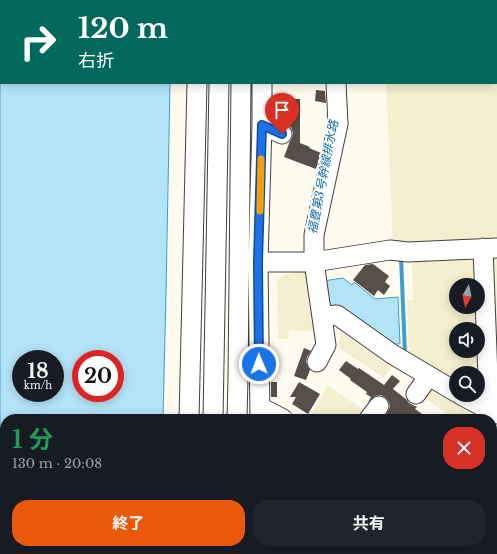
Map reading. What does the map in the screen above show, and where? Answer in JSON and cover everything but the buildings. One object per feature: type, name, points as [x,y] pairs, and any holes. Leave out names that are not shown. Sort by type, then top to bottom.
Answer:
[{"type":"street","points":[[189,414],[196,84]]},
{"type":"street","points":[[213,414],[219,84]]},
{"type":"street","points":[[237,414],[241,84]]},
{"type":"street","points":[[260,413],[258,262],[262,84]]},
{"type":"street","points":[[317,362],[326,345],[314,262],[314,235],[338,124],[336,84]]},
{"type":"street","points":[[262,125],[282,134]]},
{"type":"street","points":[[258,262],[314,262],[390,250],[408,252],[490,248],[489,403],[492,411]]},
{"type":"street","points":[[322,316],[337,315],[392,354],[449,388]]},
{"type":"street","points":[[416,394],[429,376]]},
{"type":"street","points":[[475,402],[492,411]]},
{"type":"shaded area","points":[[386,84],[497,84],[497,240],[393,245]]},
{"type":"shaded area","points":[[497,254],[497,407],[487,255]]},
{"type":"shaded area","points":[[479,255],[480,278],[449,278],[449,314],[481,314],[482,322],[449,322],[449,358],[483,358],[484,366],[449,366],[449,381],[409,358],[407,300],[413,300],[412,258]]},
{"type":"shaded area","points":[[303,270],[309,273],[319,332],[289,330],[288,339],[278,339],[277,281],[281,276]]},
{"type":"shaded area","points":[[340,333],[393,366],[384,378],[339,348]]},
{"type":"shaded area","points":[[328,386],[367,412],[366,414],[312,414]]},
{"type":"shaded area","points":[[425,386],[449,400],[449,402],[474,414],[448,414],[418,394]]},
{"type":"water","points":[[0,84],[170,84],[163,414],[0,414]]},
{"type":"water","points":[[343,278],[352,285],[354,282],[375,299],[398,297],[400,344],[392,344],[327,312],[323,281]]},
{"type":"waterway","points":[[401,257],[405,354]]},
{"type":"slow traffic","points":[[260,211],[261,159]]},
{"type":"route","points":[[259,364],[258,262],[262,125],[282,134]]},
{"type":"water label","name":"福豊第3号幹線排水路","points":[[323,177]]}]
